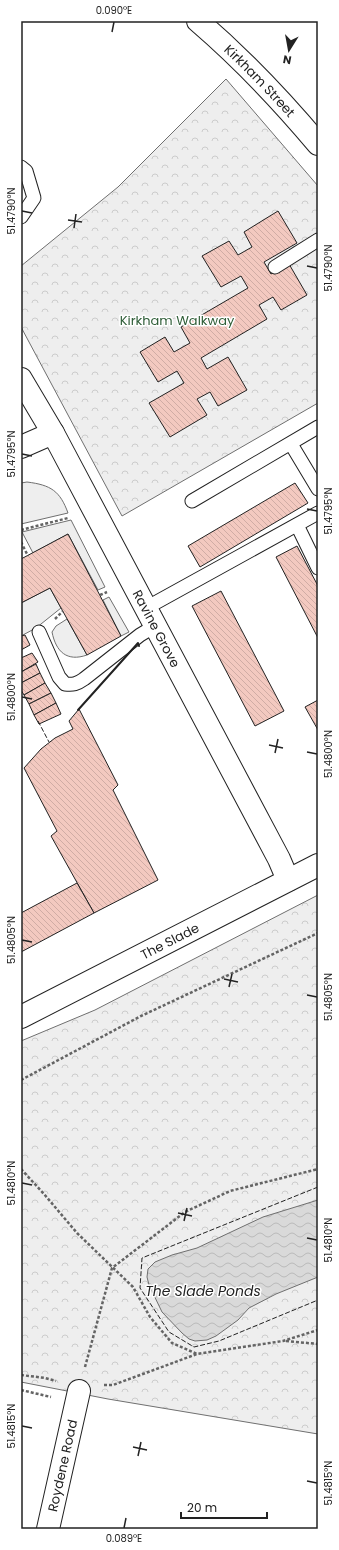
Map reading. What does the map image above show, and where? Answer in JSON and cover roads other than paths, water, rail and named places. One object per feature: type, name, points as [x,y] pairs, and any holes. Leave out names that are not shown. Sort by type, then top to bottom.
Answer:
[{"type":"street","name":"Kirkham Street","points":[[198,21],[221,41],[274,95],[318,144]]},
{"type":"street","name":"Ravine Grove","points":[[21,379],[53,433],[115,554],[151,617],[279,859],[288,880]]},
{"type":"street","points":[[21,447],[53,433]]},
{"type":"street","name":"The Slade","points":[[21,1017],[318,864]]},
{"type":"street","name":"Roydene Road","points":[[48,1529],[78,1393]]},
{"type":"lane","points":[[21,167],[26,171],[34,198],[21,216]]},
{"type":"lane","points":[[276,267],[318,240]]},
{"type":"lane","points":[[192,501],[318,427]]},
{"type":"lane","points":[[291,444],[318,489]]},
{"type":"lane","points":[[39,632],[59,677],[65,684],[78,684],[140,635],[151,617],[318,513]]},
{"type":"lane","points":[[297,525],[318,568]]},
{"type":"water","name":"The Slade Ponds","points":[[318,1200],[318,1277],[276,1294],[249,1308],[238,1320],[216,1336],[207,1340],[195,1341],[189,1339],[162,1312],[149,1285],[147,1277],[148,1269],[155,1262],[172,1255],[197,1248],[263,1217]]},
{"type":"park label","name":"Kirkham Walkway","points":[[177,320]]}]
